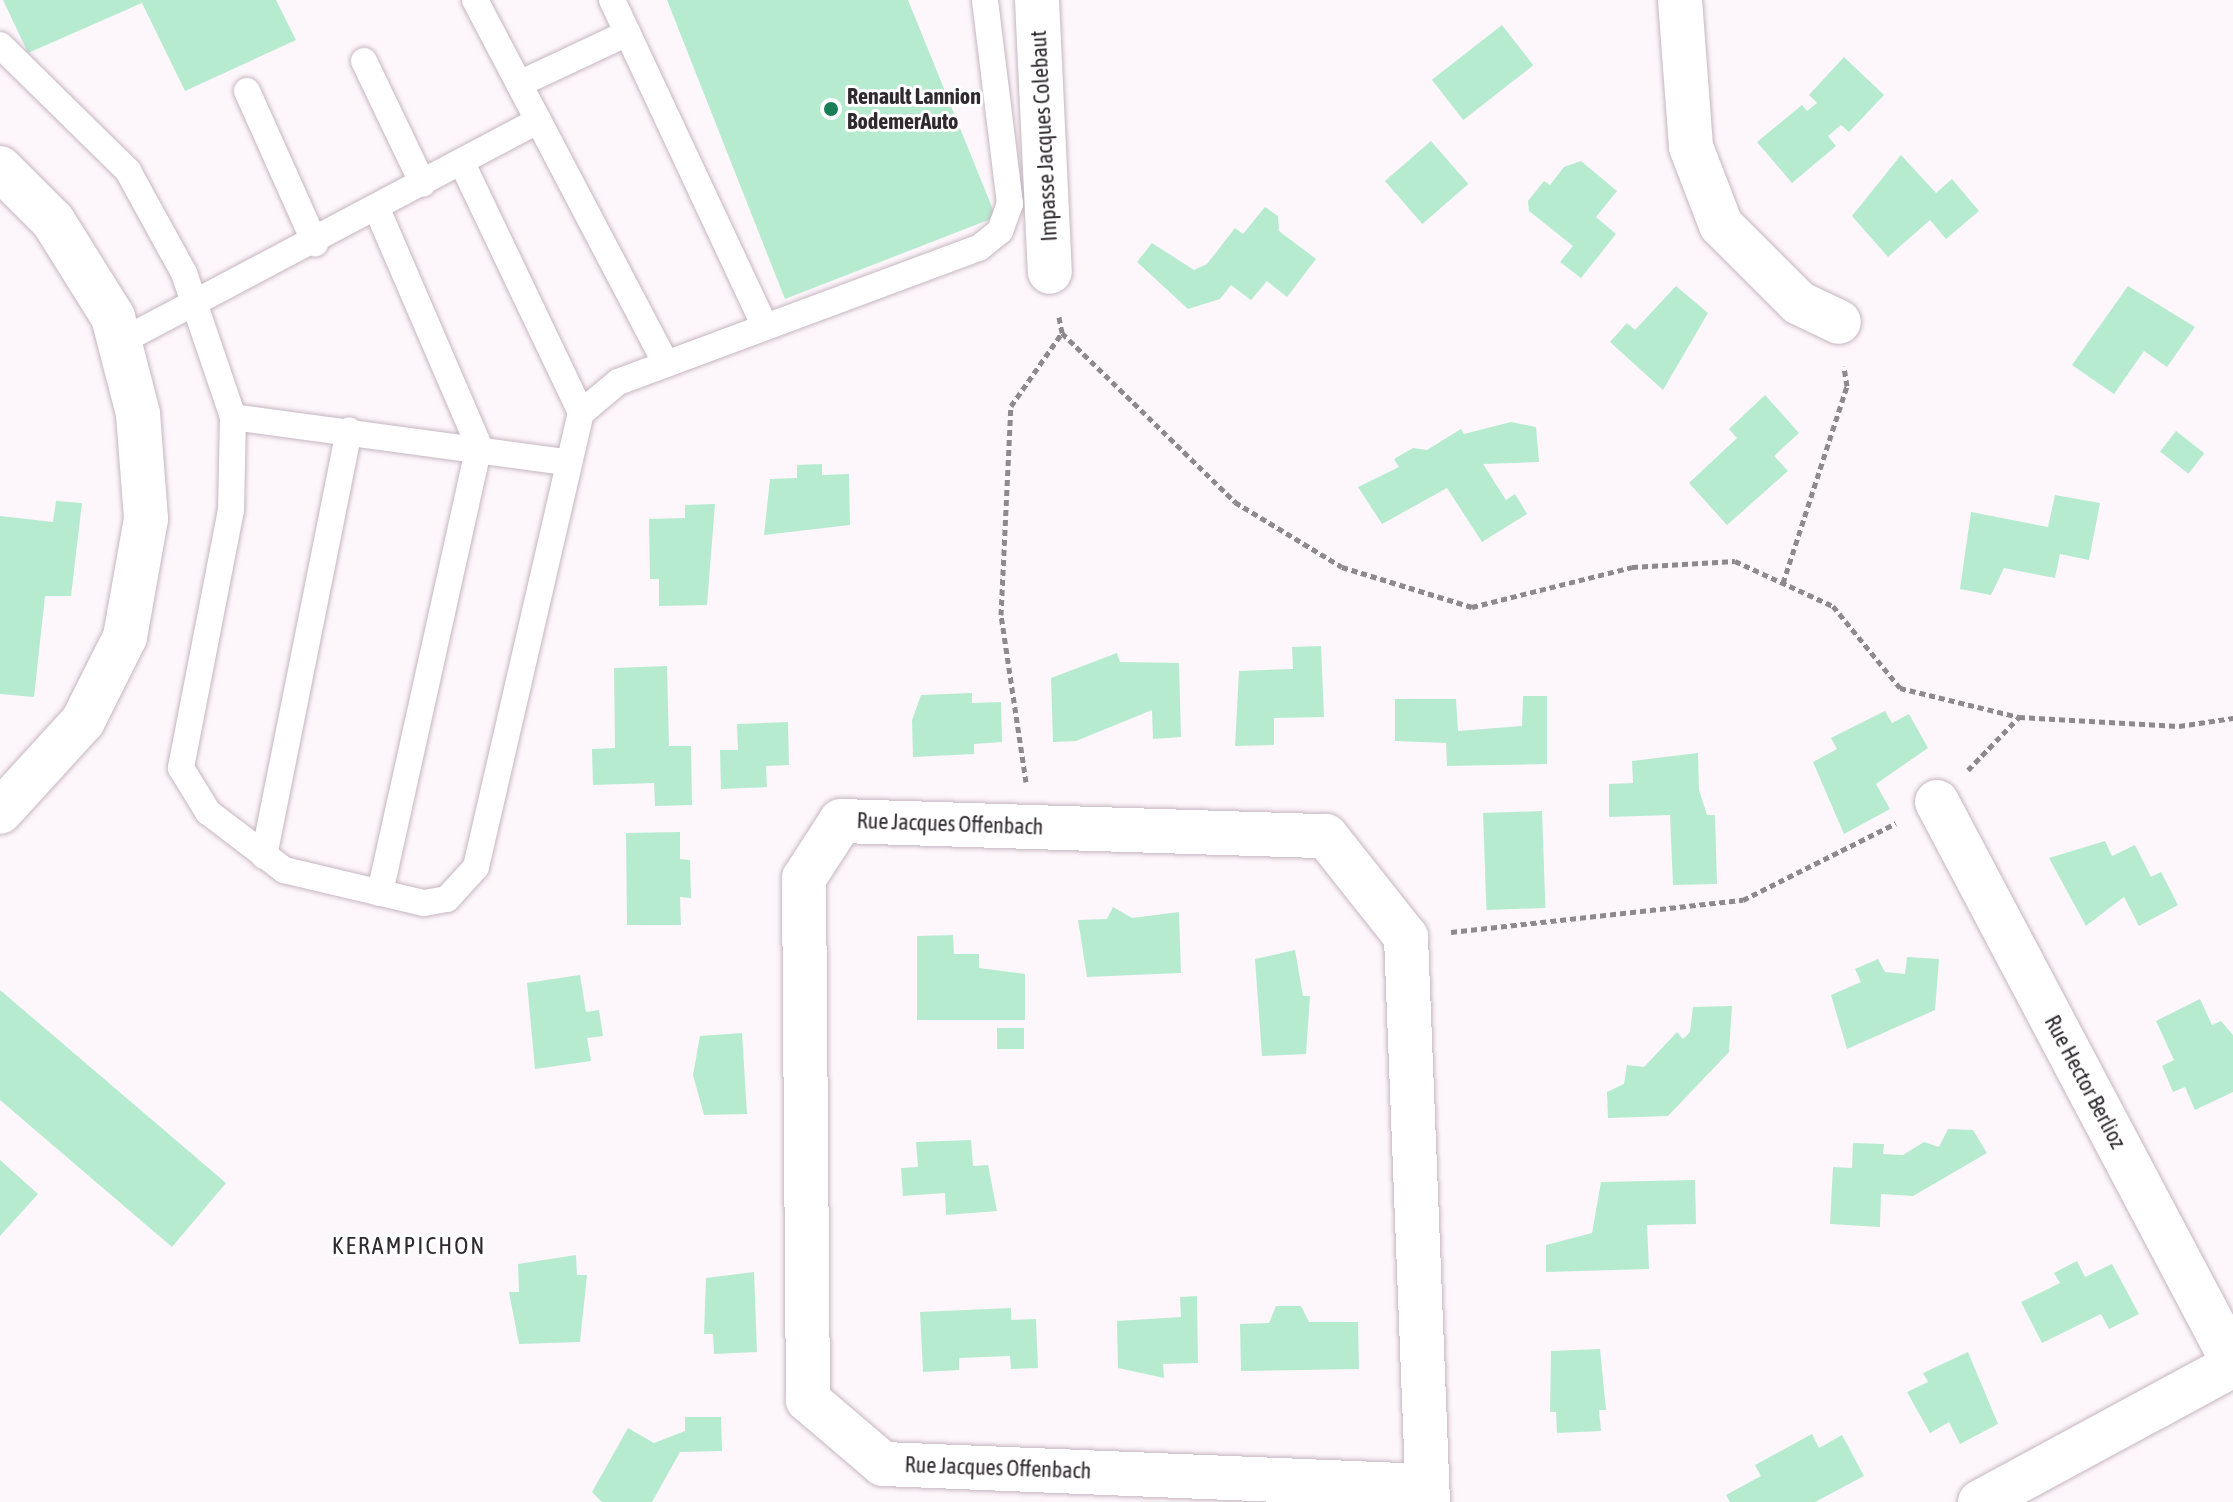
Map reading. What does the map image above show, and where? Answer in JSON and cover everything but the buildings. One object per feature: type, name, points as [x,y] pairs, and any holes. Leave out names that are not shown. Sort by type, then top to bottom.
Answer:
[{"type":"street","name":"Impasse Jacques Colebaut","points":[[1037,0],[1050,272]]},
{"type":"street","points":[[1680,0],[1691,147],[1721,225],[1799,303],[1839,322]]},
{"type":"street","points":[[0,168],[53,221],[113,317],[138,414],[146,519],[125,637],[83,721],[0,812]]},
{"type":"street","name":"Rue Hector Berlioz","points":[[1937,802],[2233,1363]]},
{"type":"street","name":"Rue Jacques Offenbach","points":[[841,821],[1033,827],[1326,836],[1406,937],[1427,1494],[883,1464],[808,1400],[804,878],[841,821]]},
{"type":"street","points":[[1980,1502],[2233,1363]]},
{"type":"lane","points":[[475,0],[666,364]]},
{"type":"lane","points":[[612,0],[765,327]]},
{"type":"lane","points":[[0,45],[128,171],[196,308],[233,417],[231,510],[185,718],[181,768],[208,812],[284,870],[424,903],[447,899],[476,867],[566,462],[581,413],[618,382],[979,248],[1000,231],[1010,204],[985,0]]},
{"type":"lane","points":[[519,84],[628,33]]},
{"type":"lane","points":[[364,61],[423,184]]},
{"type":"lane","points":[[247,91],[315,243]]},
{"type":"lane","points":[[120,342],[196,308],[538,121]]},
{"type":"lane","points":[[462,163],[581,413]]},
{"type":"lane","points":[[377,209],[479,446],[380,893]]},
{"type":"lane","points":[[233,417],[479,446],[566,462]]},
{"type":"lane","points":[[264,856],[349,430]]},
{"type":"path","points":[[1050,272],[1062,333],[1235,502],[1342,567],[1472,607],[1632,567],[1735,561],[1833,606],[1900,688],[2019,717],[2179,726],[2233,718]]},
{"type":"path","points":[[1783,583],[1847,386],[1839,322]]},
{"type":"path","points":[[1033,827],[1001,615],[1011,406],[1062,333]]},
{"type":"path","points":[[1406,937],[1743,900],[1937,802],[2019,717]]},
{"type":"place","name":"Renault Lannion BodemerAuto","points":[[831,109]]},
{"type":"district","name":"KERAMPICHON","points":[[409,1246]]}]
